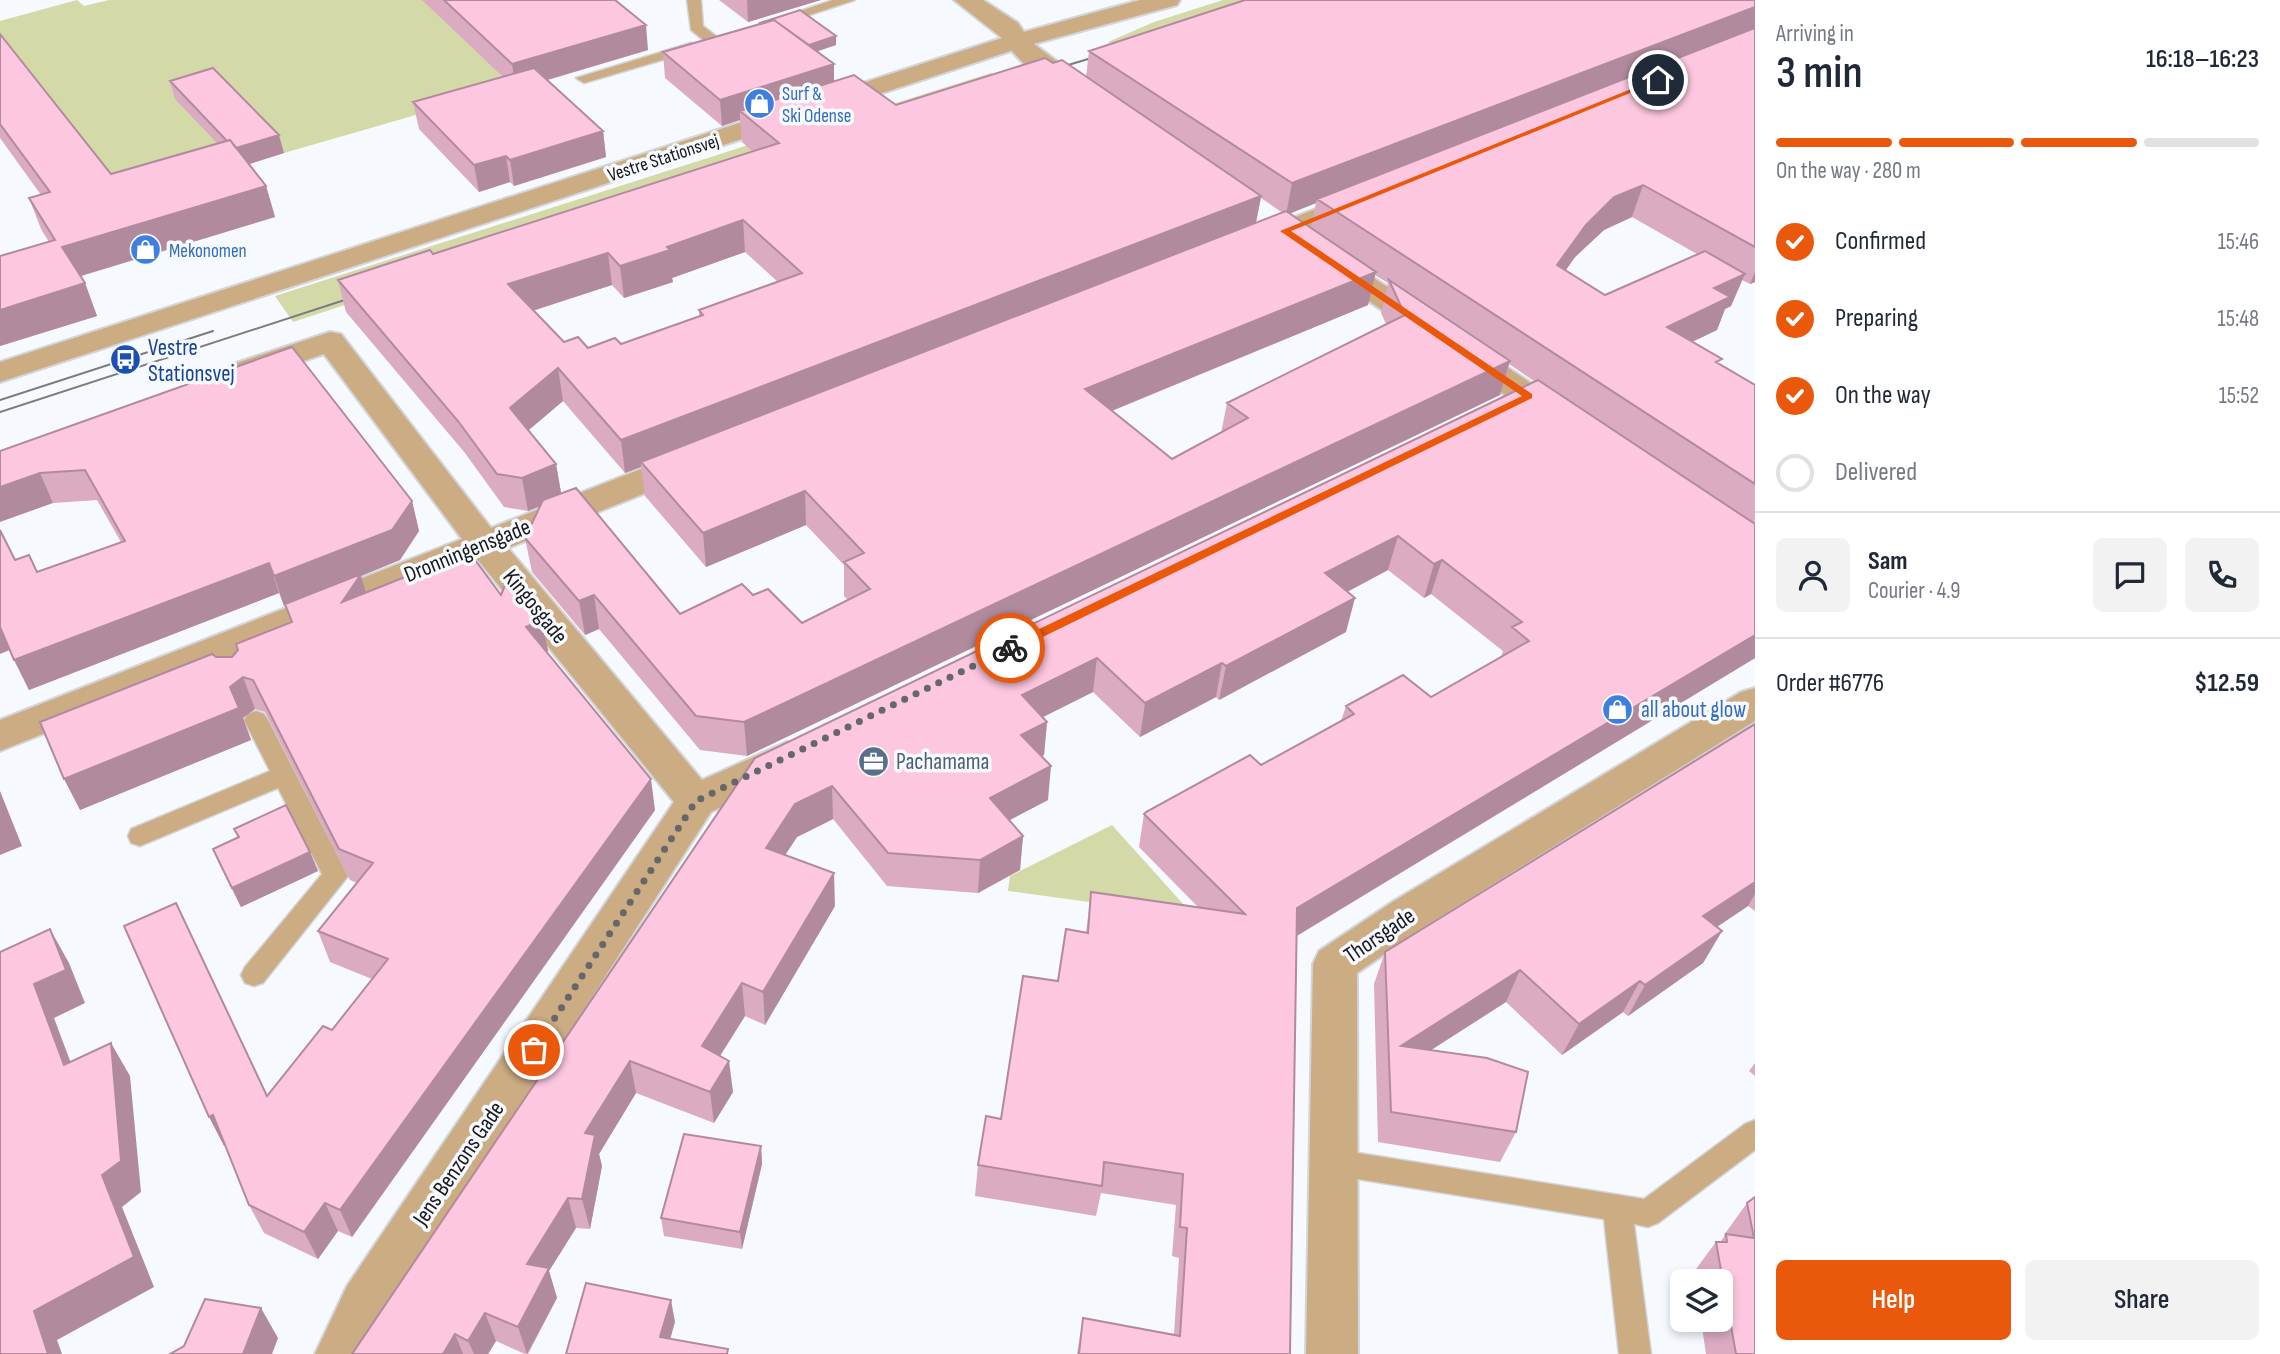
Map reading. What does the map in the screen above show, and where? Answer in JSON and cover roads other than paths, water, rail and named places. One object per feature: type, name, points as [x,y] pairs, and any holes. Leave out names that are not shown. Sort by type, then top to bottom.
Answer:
[{"type":"street","points":[[966,0],[1009,28],[1025,52],[1101,105]]},
{"type":"street","name":"Vestre Stationsvej","points":[[0,372],[1017,41],[1168,0]]},
{"type":"street","points":[[1231,252],[1273,223],[1389,189]]},
{"type":"street","points":[[1273,223],[1583,433]]},
{"type":"street","name":"Kingosgade","points":[[224,378],[330,341],[484,542],[696,801]]},
{"type":"street","points":[[1499,411],[1529,396]]},
{"type":"street","name":"Dronningensgade","points":[[0,736],[225,659],[484,542],[723,450]]},
{"type":"street","name":"Thorsgade","points":[[1332,1354],[1335,964],[1409,914],[1755,702]]},
{"type":"street","points":[[696,801],[815,743]]},
{"type":"street","name":"Jens Benzons Gade","points":[[341,1354],[365,1304],[656,866],[696,801]]},
{"type":"lane","points":[[584,78],[718,38],[696,27],[694,0]]},
{"type":"lane","points":[[760,26],[848,0]]},
{"type":"lane","points":[[254,975],[335,877],[256,720]]},
{"type":"lane","points":[[140,835],[284,775]]},
{"type":"lane","points":[[1333,1162],[1648,1213],[1755,1133]]},
{"type":"lane","points":[[1616,1209],[1635,1354]]},
{"type":"tram line","points":[[1048,71],[1105,54]]},
{"type":"tram line","points":[[0,412],[363,294]]},
{"type":"tram line","points":[[0,400],[213,331]]},
{"type":"place","name":"Surf & Ski Odense","points":[[759,104]]},
{"type":"place","name":"Mekonomen","points":[[146,250]]},
{"type":"place","name":"Vestre Stationsvej","points":[[125,360]]},
{"type":"place","name":"all about glow","points":[[1618,709]]},
{"type":"place","name":"Pachamama","points":[[873,761]]}]
